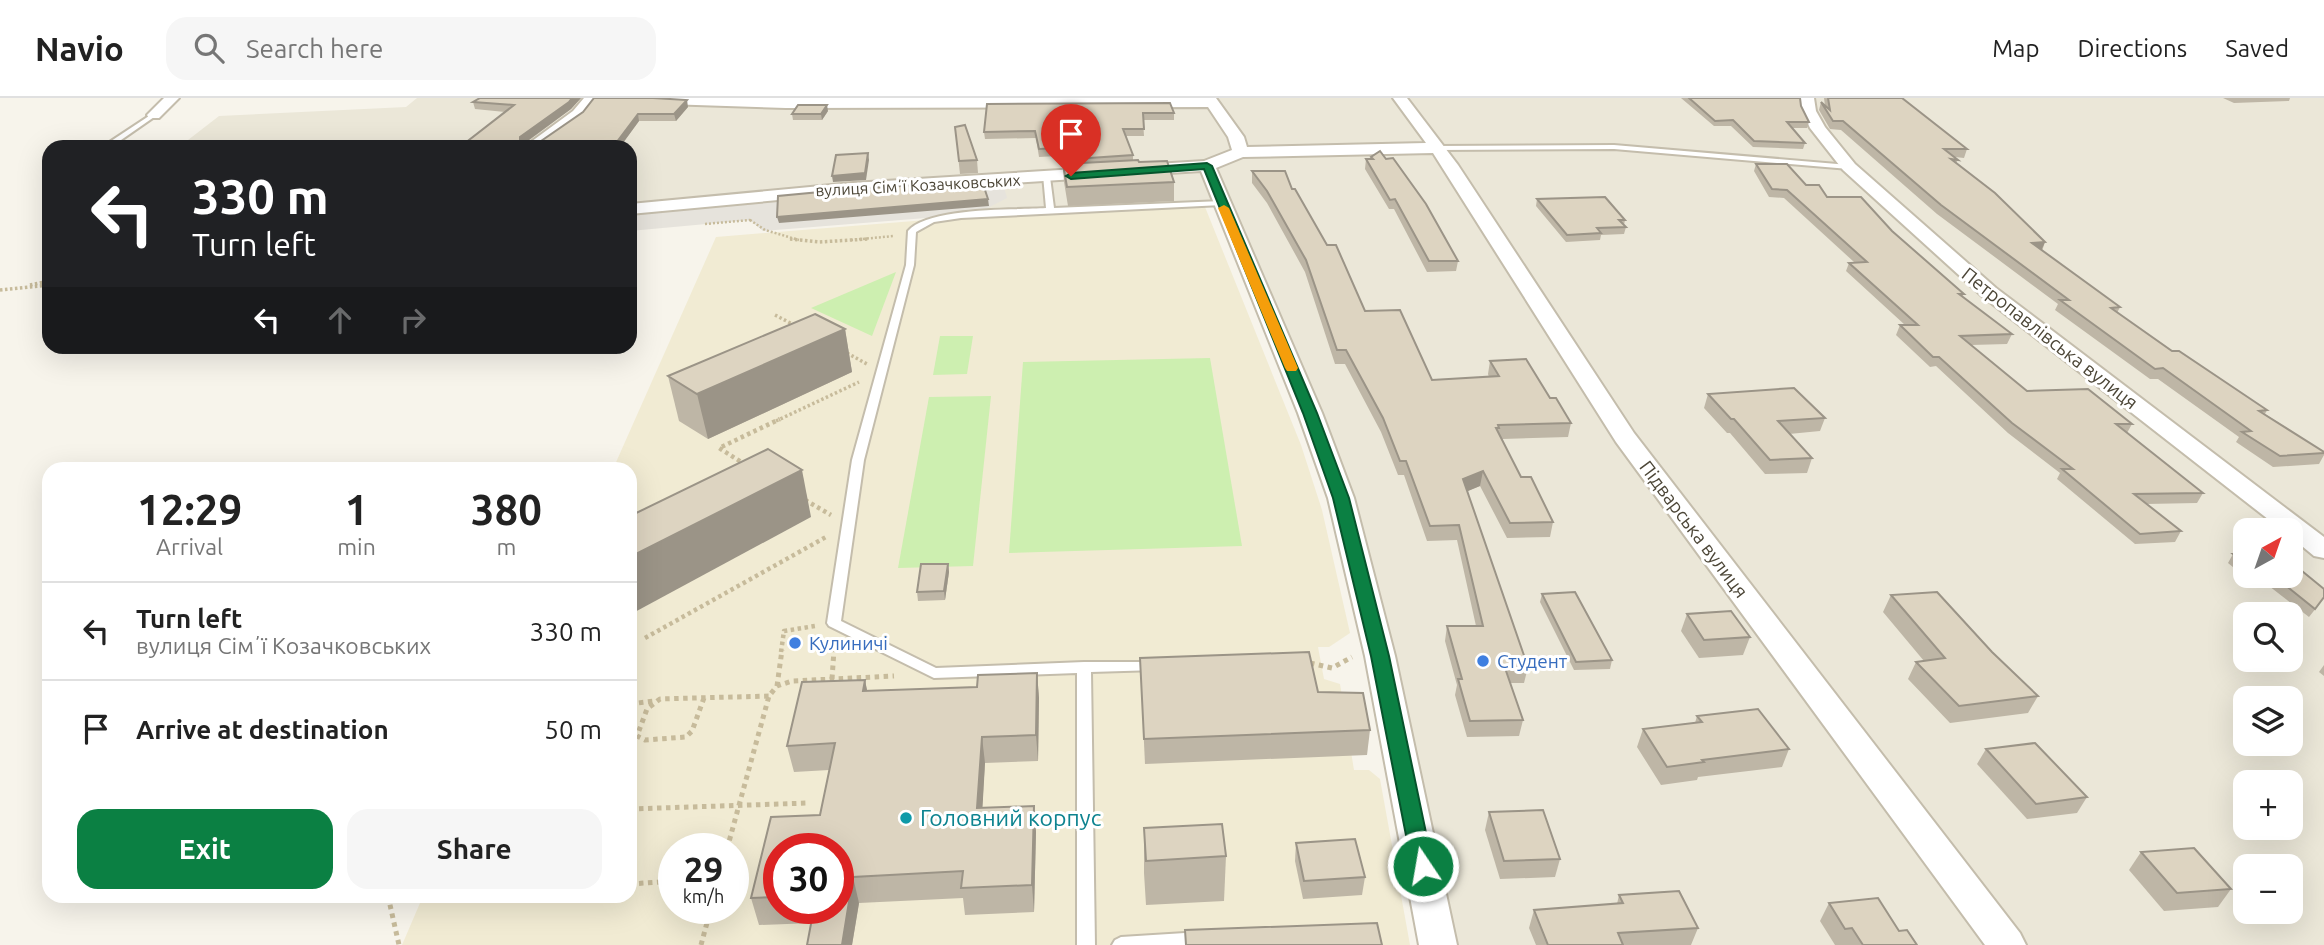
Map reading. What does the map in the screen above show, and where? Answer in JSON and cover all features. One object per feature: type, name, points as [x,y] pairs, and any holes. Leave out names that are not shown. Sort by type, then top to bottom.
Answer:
[{"type":"street","points":[[154,115],[172,98]]},
{"type":"street","points":[[543,140],[578,114],[593,98]]},
{"type":"street","points":[[605,98],[786,104],[1211,100],[1236,137],[1241,152]]},
{"type":"street","name":"Підварська вулиця","points":[[1401,98],[1437,148],[1625,437],[2007,945]]},
{"type":"street","name":"Петропавлівська вулиця","points":[[1807,98],[1809,111],[1818,128],[1849,167],[1989,292],[2324,550]]},
{"type":"street","points":[[1437,148],[1241,152],[1207,166],[1310,413],[1341,498],[1380,656],[1438,945]]},
{"type":"street","name":"вулиця Сімʼї Козачковських","points":[[637,208],[853,187],[1207,166]]},
{"type":"lane","points":[[116,140],[154,115]]},
{"type":"lane","points":[[1437,148],[1626,148],[1849,167]]},
{"type":"lane","points":[[1046,177],[1050,211]]},
{"type":"lane","points":[[1167,664],[934,673],[834,623],[858,460],[910,265],[911,235],[916,226],[951,216],[1222,202]]},
{"type":"lane","points":[[1084,667],[1086,945]]},
{"type":"lane","points":[[1121,945],[1215,940]]},
{"type":"path","points":[[750,220],[762,231],[804,241],[845,241],[911,235]]},
{"type":"path","points":[[2,290],[42,284]]},
{"type":"path","points":[[775,315],[798,328]]},
{"type":"path","points":[[845,353],[881,372]]},
{"type":"path","points":[[754,469],[719,449],[881,372]]},
{"type":"path","points":[[645,638],[847,525],[801,497]]},
{"type":"path","points":[[731,833],[769,696],[777,686],[784,631],[834,623],[832,679]]},
{"type":"path","points":[[1304,660],[1322,670],[1336,667],[1353,656]]},
{"type":"path","points":[[777,686],[792,681],[934,673]]},
{"type":"path","points":[[637,703],[769,696]]},
{"type":"path","points":[[655,700],[648,706],[637,736],[645,740],[680,739],[689,735],[704,698]]},
{"type":"path","points":[[637,809],[809,803]]},
{"type":"path","points":[[637,884],[658,882]]},
{"type":"path","points":[[390,903],[400,945]]},
{"type":"path","points":[[701,945],[706,924]]},
{"type":"shaded area","points":[[417,98],[2324,98],[2324,945],[1439,945],[1352,540],[1222,203],[976,214],[1007,197],[637,208],[637,140],[188,140],[219,116],[406,107]]},
{"type":"shaded area","points":[[970,187],[1004,187],[1007,198],[976,214],[763,231],[750,220],[637,230],[637,208]]},
{"type":"shaded area","points":[[1205,207],[1301,445],[1322,510],[1350,633],[1329,647],[1318,647],[1324,679],[1340,684],[1354,770],[1369,770],[1380,779],[1410,945],[402,945],[420,903],[637,903],[637,462],[616,462],[716,237],[976,216]]},
{"type":"green space","points":[[896,272],[872,336],[811,308]]},
{"type":"green space","points":[[940,336],[973,336],[967,374],[933,375]]},
{"type":"green space","points":[[1210,358],[1242,546],[1009,553],[1023,362]]},
{"type":"green space","points":[[991,396],[973,566],[898,568],[929,397]]},
{"type":"building","points":[[480,98],[572,98],[520,137],[520,140],[469,140],[514,105],[473,102]]},
{"type":"building","points":[[594,98],[687,100],[674,114],[638,114],[618,140],[542,140],[583,112]]},
{"type":"building","points":[[1689,98],[1800,98],[1809,122],[1787,122],[1805,143],[1754,141],[1733,120],[1715,121]]},
{"type":"building","points":[[1828,98],[1902,98],[1967,149],[1944,149],[1958,160],[1951,159],[1995,193],[2045,242],[2032,243],[2120,307],[2111,308],[2172,351],[2179,351],[2267,410],[2259,411],[2324,453],[2280,456],[2242,432],[2251,431],[2163,368],[2155,369],[2060,300],[2069,300],[1941,205],[1843,121],[1833,121],[1821,102],[1830,110]]},
{"type":"building","points":[[1170,103],[1174,113],[1143,113],[1144,129],[1123,129],[1133,155],[1060,160],[1058,148],[1039,149],[1035,131],[984,132],[987,104]]},
{"type":"building","points":[[798,105],[827,105],[821,114],[792,114]]},
{"type":"building","points":[[965,125],[977,160],[959,161],[955,127]]},
{"type":"building","points":[[1380,151],[1386,159],[1393,158],[1426,204],[1458,261],[1429,261],[1395,199],[1390,200],[1366,159],[1373,159],[1371,157]]},
{"type":"building","points":[[868,153],[865,173],[832,176],[836,155]]},
{"type":"building","points":[[1167,161],[1174,182],[1067,187],[1063,164]]},
{"type":"building","points":[[1756,164],[1787,164],[1806,185],[1819,185],[1827,197],[1861,197],[1892,231],[1964,294],[1959,294],[2012,334],[1960,336],[2027,391],[2088,389],[2132,424],[2116,424],[2203,493],[2134,494],[2181,531],[2140,534],[2062,469],[2073,469],[2012,423],[1939,357],[1933,357],[1900,325],[1918,325],[1849,263],[1867,262],[1787,190],[1772,189]]},
{"type":"building","points":[[1252,171],[1285,171],[1292,189],[1295,189],[1327,245],[1336,245],[1365,311],[1400,310],[1432,380],[1499,376],[1490,361],[1526,359],[1550,398],[1556,398],[1571,423],[1498,425],[1499,428],[1496,428],[1521,477],[1531,477],[1553,522],[1510,523],[1483,471],[1463,479],[1528,667],[1505,668],[1523,720],[1470,721],[1458,679],[1462,679],[1447,626],[1483,626],[1459,525],[1430,526],[1406,461],[1400,461],[1383,418],[1346,350],[1337,350],[1306,260],[1267,191]]},
{"type":"building","points":[[982,181],[988,199],[777,217],[778,196]]},
{"type":"building","points":[[1605,197],[1625,220],[1619,220],[1626,227],[1597,228],[1601,233],[1567,235],[1537,199]]},
{"type":"building","points":[[815,314],[845,329],[697,394],[668,376]]},
{"type":"building","points":[[1794,388],[1825,418],[1778,421],[1812,458],[1770,460],[1708,394]]},
{"type":"building","points":[[768,449],[802,470],[637,553],[637,513]]},
{"type":"building","points":[[921,564],[948,564],[944,591],[917,592]]},
{"type":"building","points":[[2303,572],[2324,589],[2324,597],[2315,609],[2289,588],[2303,588]]},
{"type":"building","points":[[1575,592],[1612,660],[1576,662],[1542,594]]},
{"type":"building","points":[[1937,592],[1992,652],[2038,696],[1959,706],[1916,662],[1945,658],[1891,595]]},
{"type":"building","points":[[1731,611],[1750,637],[1704,640],[1687,614]]},
{"type":"building","points":[[1309,652],[1318,692],[1363,693],[1370,730],[1144,739],[1140,658]]},
{"type":"building","name":"Головний корпус","points":[[1037,673],[1036,735],[982,737],[977,808],[1034,806],[1032,885],[961,888],[963,871],[854,877],[854,833],[767,833],[771,817],[820,815],[835,743],[787,746],[802,682],[865,680],[863,691],[977,687],[978,675]]},
{"type":"building","points":[[1758,709],[1789,749],[1667,767],[1643,729],[1702,722],[1697,716]]},
{"type":"building","points":[[2035,743],[2087,797],[2036,804],[1986,749]]},
{"type":"building","points":[[1543,810],[1560,859],[1504,861],[1489,812]]},
{"type":"building","points":[[1222,824],[1226,856],[1146,861],[1144,828]]},
{"type":"building","points":[[1355,839],[1365,877],[1304,881],[1296,843]]},
{"type":"building","points":[[2194,848],[2231,889],[2177,893],[2141,852]]},
{"type":"building","name":"Головний корпус","points":[[763,849],[763,898],[751,898]]},
{"type":"building","points":[[1679,891],[1698,928],[1618,933],[1623,945],[1548,945],[1534,910],[1623,903],[1619,895]]},
{"type":"building","points":[[1878,898],[1899,931],[1907,930],[1917,945],[1863,945],[1852,928],[1845,929],[1829,903]]},
{"type":"building","points":[[1377,923],[1382,945],[1186,945],[1185,930]]},
{"type":"building","name":"Головний корпус","points":[[811,924],[845,924],[842,945],[807,945]]},
{"type":"slow traffic","points":[[1224,208],[1291,368]]},
{"type":"place","name":"Кулиничі","points":[[795,643]]},
{"type":"place","name":"Студент","points":[[1483,661]]},
{"type":"place","name":"Головний корпус","points":[[906,818]]},
{"type":"route","points":[[1071,176],[1207,166],[1310,413],[1341,498],[1380,656],[1423,866]]}]
